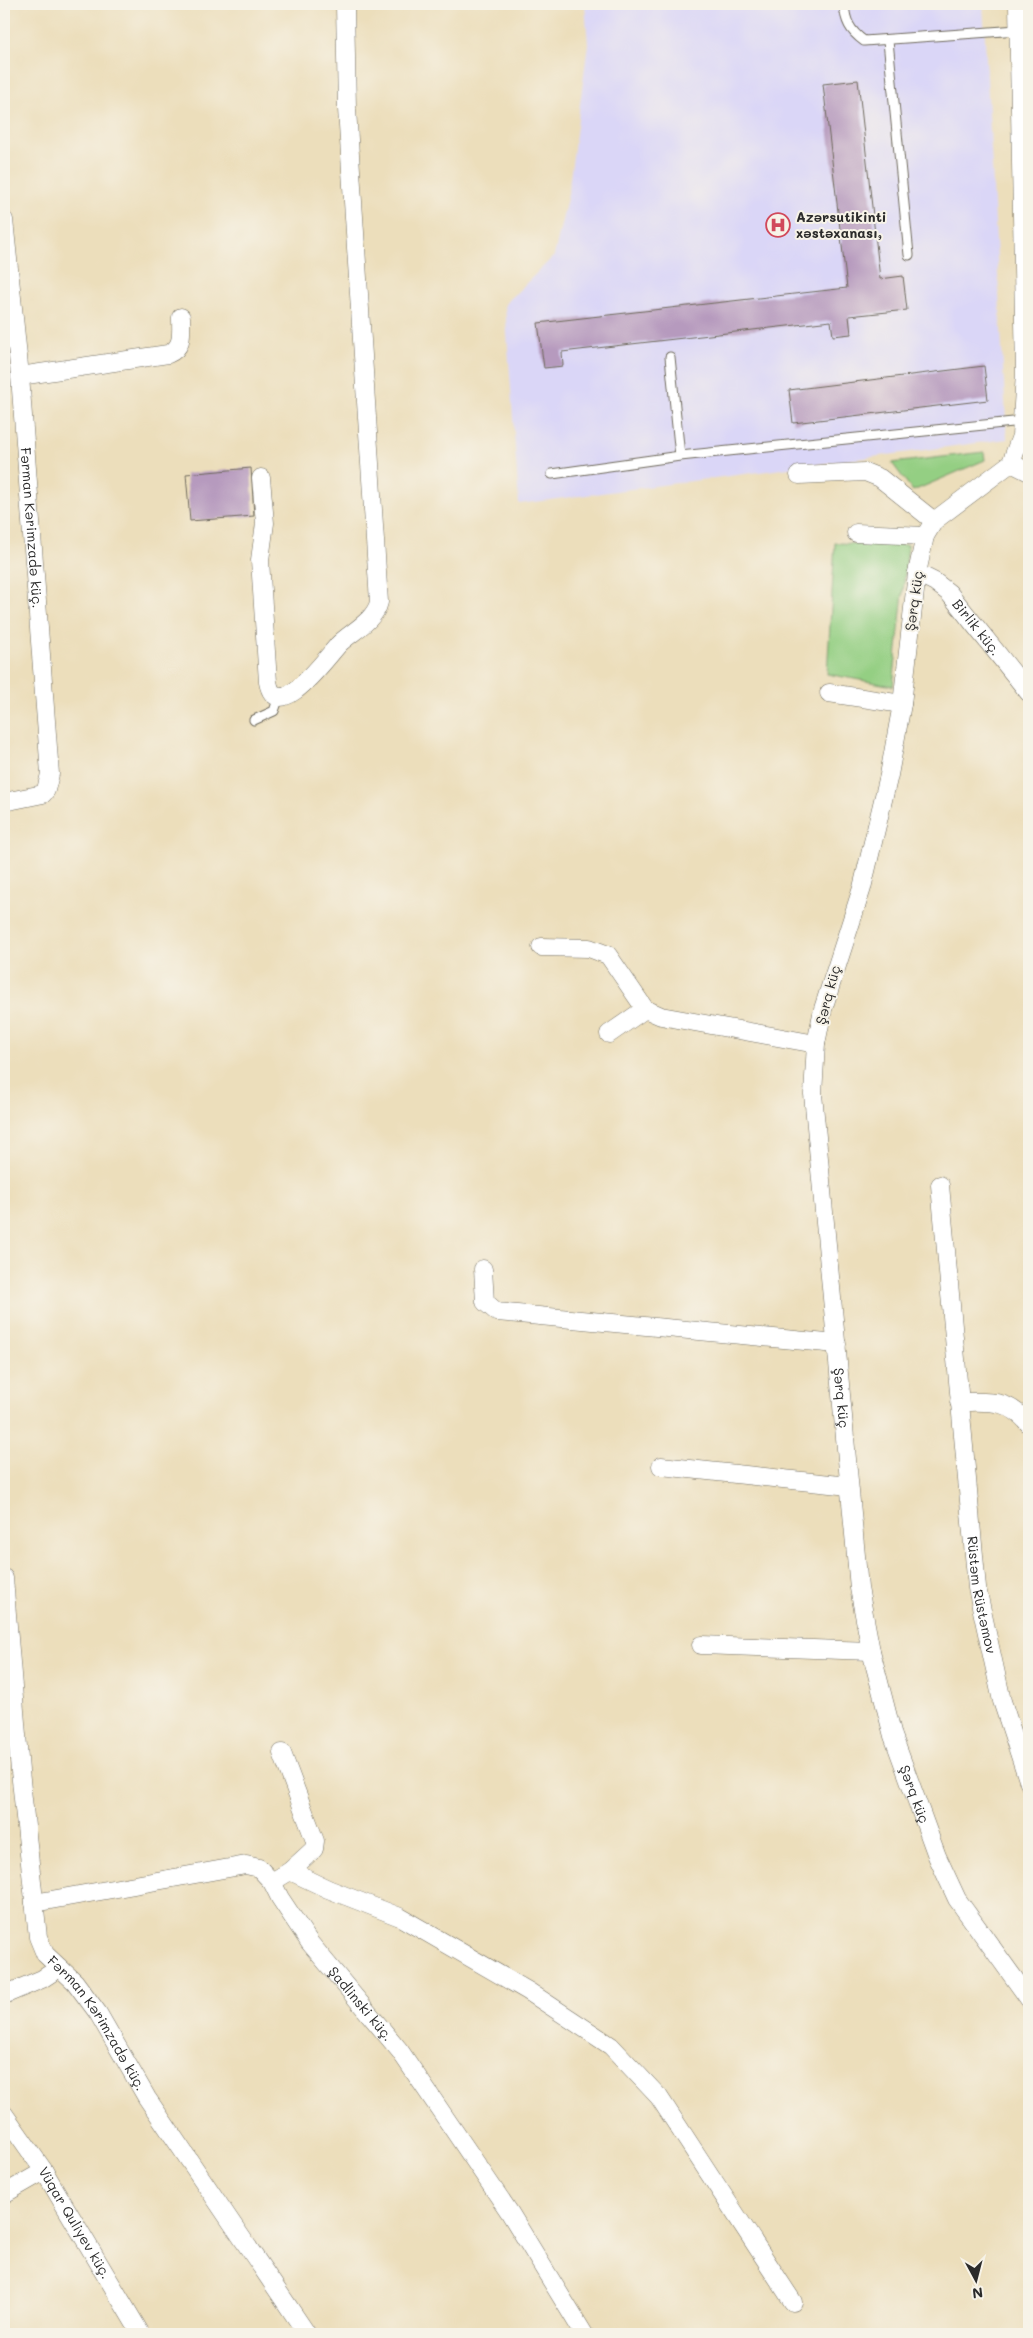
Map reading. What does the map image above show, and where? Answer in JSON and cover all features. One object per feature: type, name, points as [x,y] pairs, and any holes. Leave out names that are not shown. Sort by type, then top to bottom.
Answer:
[{"type":"street","points":[[260,478],[265,523],[260,560],[268,682],[269,688],[279,697],[287,697],[294,694],[351,633],[372,617],[379,602],[347,109],[345,4]]},
{"type":"street","points":[[856,533],[929,528],[1011,463],[1018,449],[1024,421],[1025,364],[1018,4]]},
{"type":"street","name":"Fərman Kərimzadə küç.","points":[[4,220],[20,376],[50,774],[46,790],[43,794],[4,802]]},
{"type":"street","points":[[20,376],[168,354],[176,351],[180,344],[181,317]]},
{"type":"street","points":[[1011,463],[1029,472]]},
{"type":"street","points":[[799,475],[865,472],[880,478],[929,528]]},
{"type":"street","name":"Şərq küç","points":[[929,528],[917,572],[902,704],[873,848],[823,1009],[816,1044],[814,1094],[848,1486],[859,1588],[871,1652],[893,1736],[937,1856],[957,1899],[1029,1999]]},
{"type":"street","name":"Birlik küç.","points":[[917,572],[935,582],[949,593],[1029,693]]},
{"type":"street","points":[[829,693],[902,704]]},
{"type":"street","points":[[541,947],[589,948],[608,955],[645,1009],[661,1016],[816,1044]]},
{"type":"street","points":[[609,1034],[645,1009]]},
{"type":"street","name":"Rüstəm Rüstəmov","points":[[940,1184],[958,1402],[977,1588],[1002,1701],[1029,1783]]},
{"type":"street","points":[[483,1269],[485,1302],[498,1312],[837,1344]]},
{"type":"street","points":[[958,1402],[996,1402],[1018,1411],[1029,1424]]},
{"type":"street","points":[[661,1466],[848,1486]]},
{"type":"street","name":"Fərman Kərimzadə küç.","points":[[4,1578],[38,1937],[45,1954],[75,1982],[98,2013],[147,2098],[307,2334]]},
{"type":"street","points":[[701,1644],[871,1652]]},
{"type":"street","points":[[272,1882],[290,1871],[314,1849],[314,1841],[282,1753]]},
{"type":"street","name":"Şadlinski küç.","points":[[34,1903],[246,1865],[259,1868],[272,1882],[280,1898],[310,1943],[400,2051],[510,2213],[584,2334]]},
{"type":"street","points":[[290,1871],[328,1889],[400,1917],[528,1991],[611,2046],[659,2097],[793,2302]]},
{"type":"street","points":[[4,1995],[42,1979],[59,1968]]},
{"type":"street","name":"Vüqar Quliyev küç.","points":[[4,2114],[44,2171],[141,2334]]},
{"type":"street","points":[[4,2194],[44,2171]]},
{"type":"lane","points":[[844,4],[845,15],[852,32],[864,41],[888,41],[1018,30]]},
{"type":"lane","points":[[888,41],[909,255]]},
{"type":"lane","points":[[670,357],[680,456]]},
{"type":"lane","points":[[552,474],[680,456],[1024,421]]},
{"type":"lane","points":[[254,720],[274,710],[279,697]]},
{"type":"shaded area","name":"Azərsutikinti xəstəxanası,","points":[[585,4],[983,4],[1007,439],[519,504],[505,304],[554,256],[568,194],[588,44]]},
{"type":"green space","points":[[984,452],[985,460],[913,491],[892,463]]},
{"type":"green space","points":[[835,543],[908,545],[893,686],[827,674]]},
{"type":"building","points":[[858,80],[880,279],[903,276],[907,310],[849,316],[851,334],[833,336],[831,321],[562,352],[563,366],[544,368],[538,323],[847,288],[823,84]]},
{"type":"building","points":[[984,366],[988,400],[793,423],[789,390]]},
{"type":"building","points":[[251,468],[254,516],[190,521],[186,474]]},
{"type":"place","name":"Azərsutikinti xəstəxanası,","points":[[778,225]]}]
